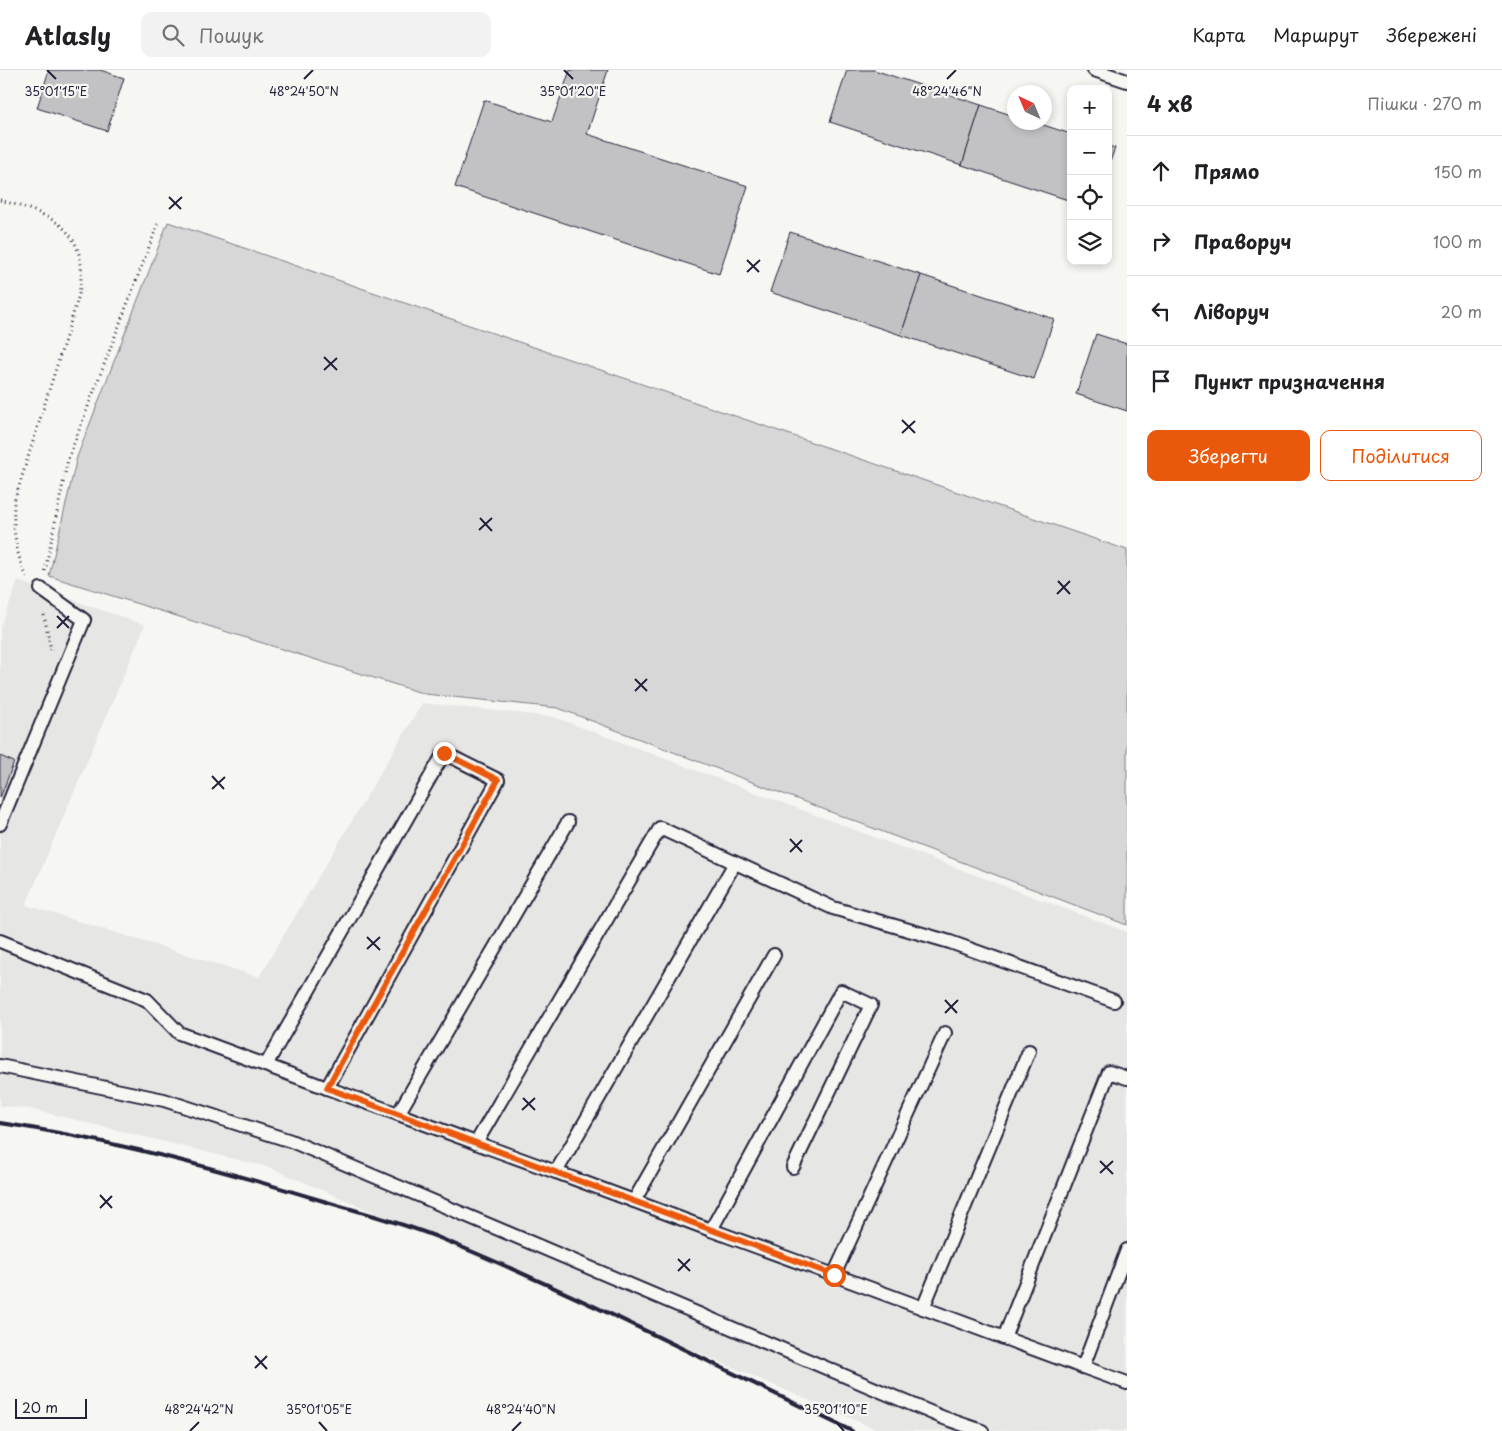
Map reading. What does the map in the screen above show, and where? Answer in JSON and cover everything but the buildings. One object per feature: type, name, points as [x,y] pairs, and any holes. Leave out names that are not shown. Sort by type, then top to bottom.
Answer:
[{"type":"lane","points":[[1094,70],[1127,81]]},
{"type":"lane","points":[[0,824],[84,620],[36,587]]},
{"type":"lane","points":[[266,1065],[444,753],[498,780],[327,1088]]},
{"type":"lane","points":[[398,1114],[568,822]]},
{"type":"lane","points":[[476,1142],[660,828],[833,908],[950,942],[1114,1001]]},
{"type":"lane","points":[[556,1172],[735,863]]},
{"type":"lane","points":[[0,941],[147,1000],[178,1033],[1127,1383]]},
{"type":"lane","points":[[634,1201],[774,955]]},
{"type":"lane","points":[[711,1230],[841,991],[871,1005],[793,1167]]},
{"type":"lane","points":[[834,1275],[945,1033]]},
{"type":"lane","points":[[923,1308],[1029,1052]]},
{"type":"lane","points":[[0,1066],[164,1100],[291,1141],[944,1418],[982,1431]]},
{"type":"lane","points":[[1004,1338],[1109,1072],[1127,1078]]},
{"type":"lane","points":[[1083,1367],[1127,1250]]},
{"type":"path","points":[[0,200],[39,212],[62,225],[78,249],[81,268],[79,295],[14,502],[13,531],[22,568],[36,587]]},
{"type":"path","points":[[36,587],[68,459],[160,221]]},
{"type":"path","points":[[43,611],[53,658]]},
{"type":"shaded area","points":[[168,222],[1127,550],[1127,925],[558,708],[425,694],[49,576],[77,457]]},
{"type":"shaded area","points":[[18,581],[145,625],[26,905],[259,977],[422,703],[554,717],[1127,932],[1127,1431],[880,1431],[271,1168],[31,1109],[0,1106],[0,629]]},
{"type":"railway","points":[[0,1123],[81,1137],[201,1166],[281,1188],[427,1233],[546,1284],[852,1431]]},
{"type":"route","points":[[444,753],[498,780],[327,1088],[834,1275]]}]
